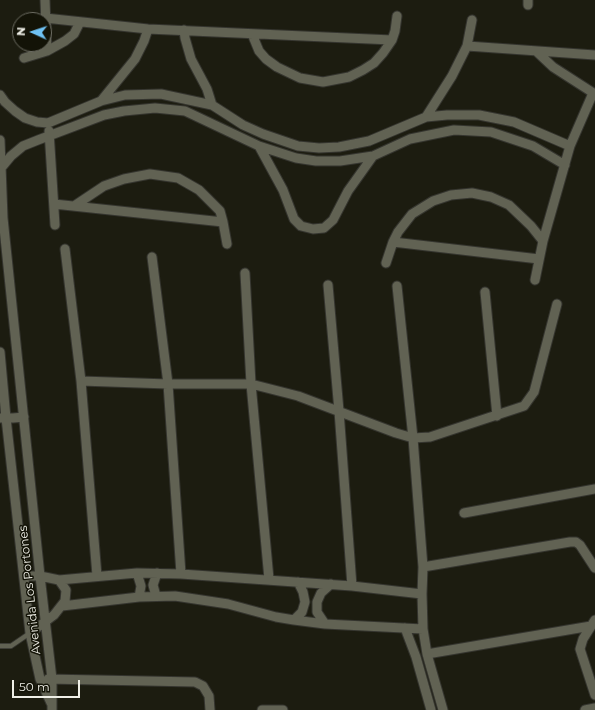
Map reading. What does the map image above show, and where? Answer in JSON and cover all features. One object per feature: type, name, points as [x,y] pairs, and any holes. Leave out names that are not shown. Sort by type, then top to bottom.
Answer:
[{"type":"street","points":[[45,0],[45,12]]},
{"type":"street","points":[[252,34],[260,51],[266,59],[277,67],[300,78],[319,81],[337,80],[349,77],[374,63],[392,40],[398,16]]},
{"type":"street","points":[[52,19],[148,29],[392,40]]},
{"type":"street","points":[[426,117],[452,76],[467,46],[472,20]]},
{"type":"street","points":[[52,48],[74,34],[80,22]]},
{"type":"street","points":[[102,101],[135,59],[144,42],[148,29]]},
{"type":"street","points":[[184,30],[192,59],[207,89],[212,105]]},
{"type":"street","points":[[467,46],[595,55]]},
{"type":"street","points":[[535,280],[543,241],[570,146],[594,93],[553,68],[536,51]]},
{"type":"street","points":[[24,58],[44,52]]},
{"type":"street","points":[[0,95],[5,102],[25,118],[37,122],[48,123],[102,101],[125,95],[161,94],[212,105],[243,125],[263,134],[298,146],[319,148],[339,147],[369,141],[426,117],[448,115],[479,115],[514,122],[570,146]]},
{"type":"street","points":[[1,168],[11,156],[23,146],[104,115],[124,111],[155,108],[185,112],[260,146],[296,158],[316,161],[340,161],[373,156],[410,139],[454,130],[490,132],[532,146],[565,165]]},
{"type":"street","points":[[48,123],[55,224]]},
{"type":"street","points":[[238,136],[243,125]]},
{"type":"street","points":[[392,131],[399,144]]},
{"type":"street","name":"Avenida Los Portones","points":[[0,140],[2,218],[52,679],[52,707]]},
{"type":"street","points":[[260,146],[283,190],[294,219],[301,226],[313,229],[324,228],[333,220],[348,192],[373,156]]},
{"type":"street","points":[[74,206],[104,186],[124,179],[150,174],[178,178],[199,190],[220,211],[227,244]]},
{"type":"street","points":[[386,263],[398,232],[412,214],[433,201],[451,195],[472,193],[491,197],[509,205],[531,226],[543,241]]},
{"type":"street","points":[[54,204],[223,222]]},
{"type":"street","points":[[393,242],[539,259]]},
{"type":"street","points":[[65,249],[81,381],[97,576]]},
{"type":"street","points":[[152,256],[168,384],[181,574]]},
{"type":"street","points":[[245,273],[251,384],[269,579]]},
{"type":"street","points":[[328,286],[352,586]]},
{"type":"street","points":[[397,286],[413,438],[423,567],[423,629],[427,654],[443,710]]},
{"type":"street","points":[[485,292],[497,416]]},
{"type":"street","points":[[81,381],[168,384],[251,384],[298,396],[396,433],[413,438],[430,437],[524,406],[534,392],[557,304]]},
{"type":"street","name":"Avenida Los Portones","points":[[0,352],[3,418],[30,633],[40,679],[52,707]]},
{"type":"street","points":[[3,418],[24,417]]},
{"type":"street","points":[[464,513],[595,489]]},
{"type":"street","points":[[423,567],[576,542],[580,545],[595,568]]},
{"type":"street","points":[[138,573],[141,586],[139,597]]},
{"type":"street","points":[[24,576],[40,576],[59,580],[79,580],[97,576],[138,573],[181,574],[331,584],[422,594]]},
{"type":"street","points":[[156,596],[153,585],[157,573]]},
{"type":"street","points":[[30,633],[45,622],[62,606],[65,601],[66,596],[63,585],[59,580]]},
{"type":"street","points":[[294,620],[302,612],[305,602],[303,592],[298,582]]},
{"type":"street","points":[[325,624],[318,612],[317,602],[321,593],[331,584]]},
{"type":"street","points":[[62,606],[139,597],[182,597],[220,603],[294,620],[325,624],[423,629]]},
{"type":"street","points":[[427,654],[593,623]]},
{"type":"street","points":[[593,623],[583,639],[580,649],[595,695]]},
{"type":"street","points":[[405,628],[416,657],[431,710]]},
{"type":"street","points":[[40,679],[195,682],[203,686],[209,696],[210,710]]},
{"type":"street","points":[[584,710],[595,708]]},
{"type":"street","points":[[262,710],[283,710]]},
{"type":"lane","points":[[0,646],[11,646],[30,633]]}]
